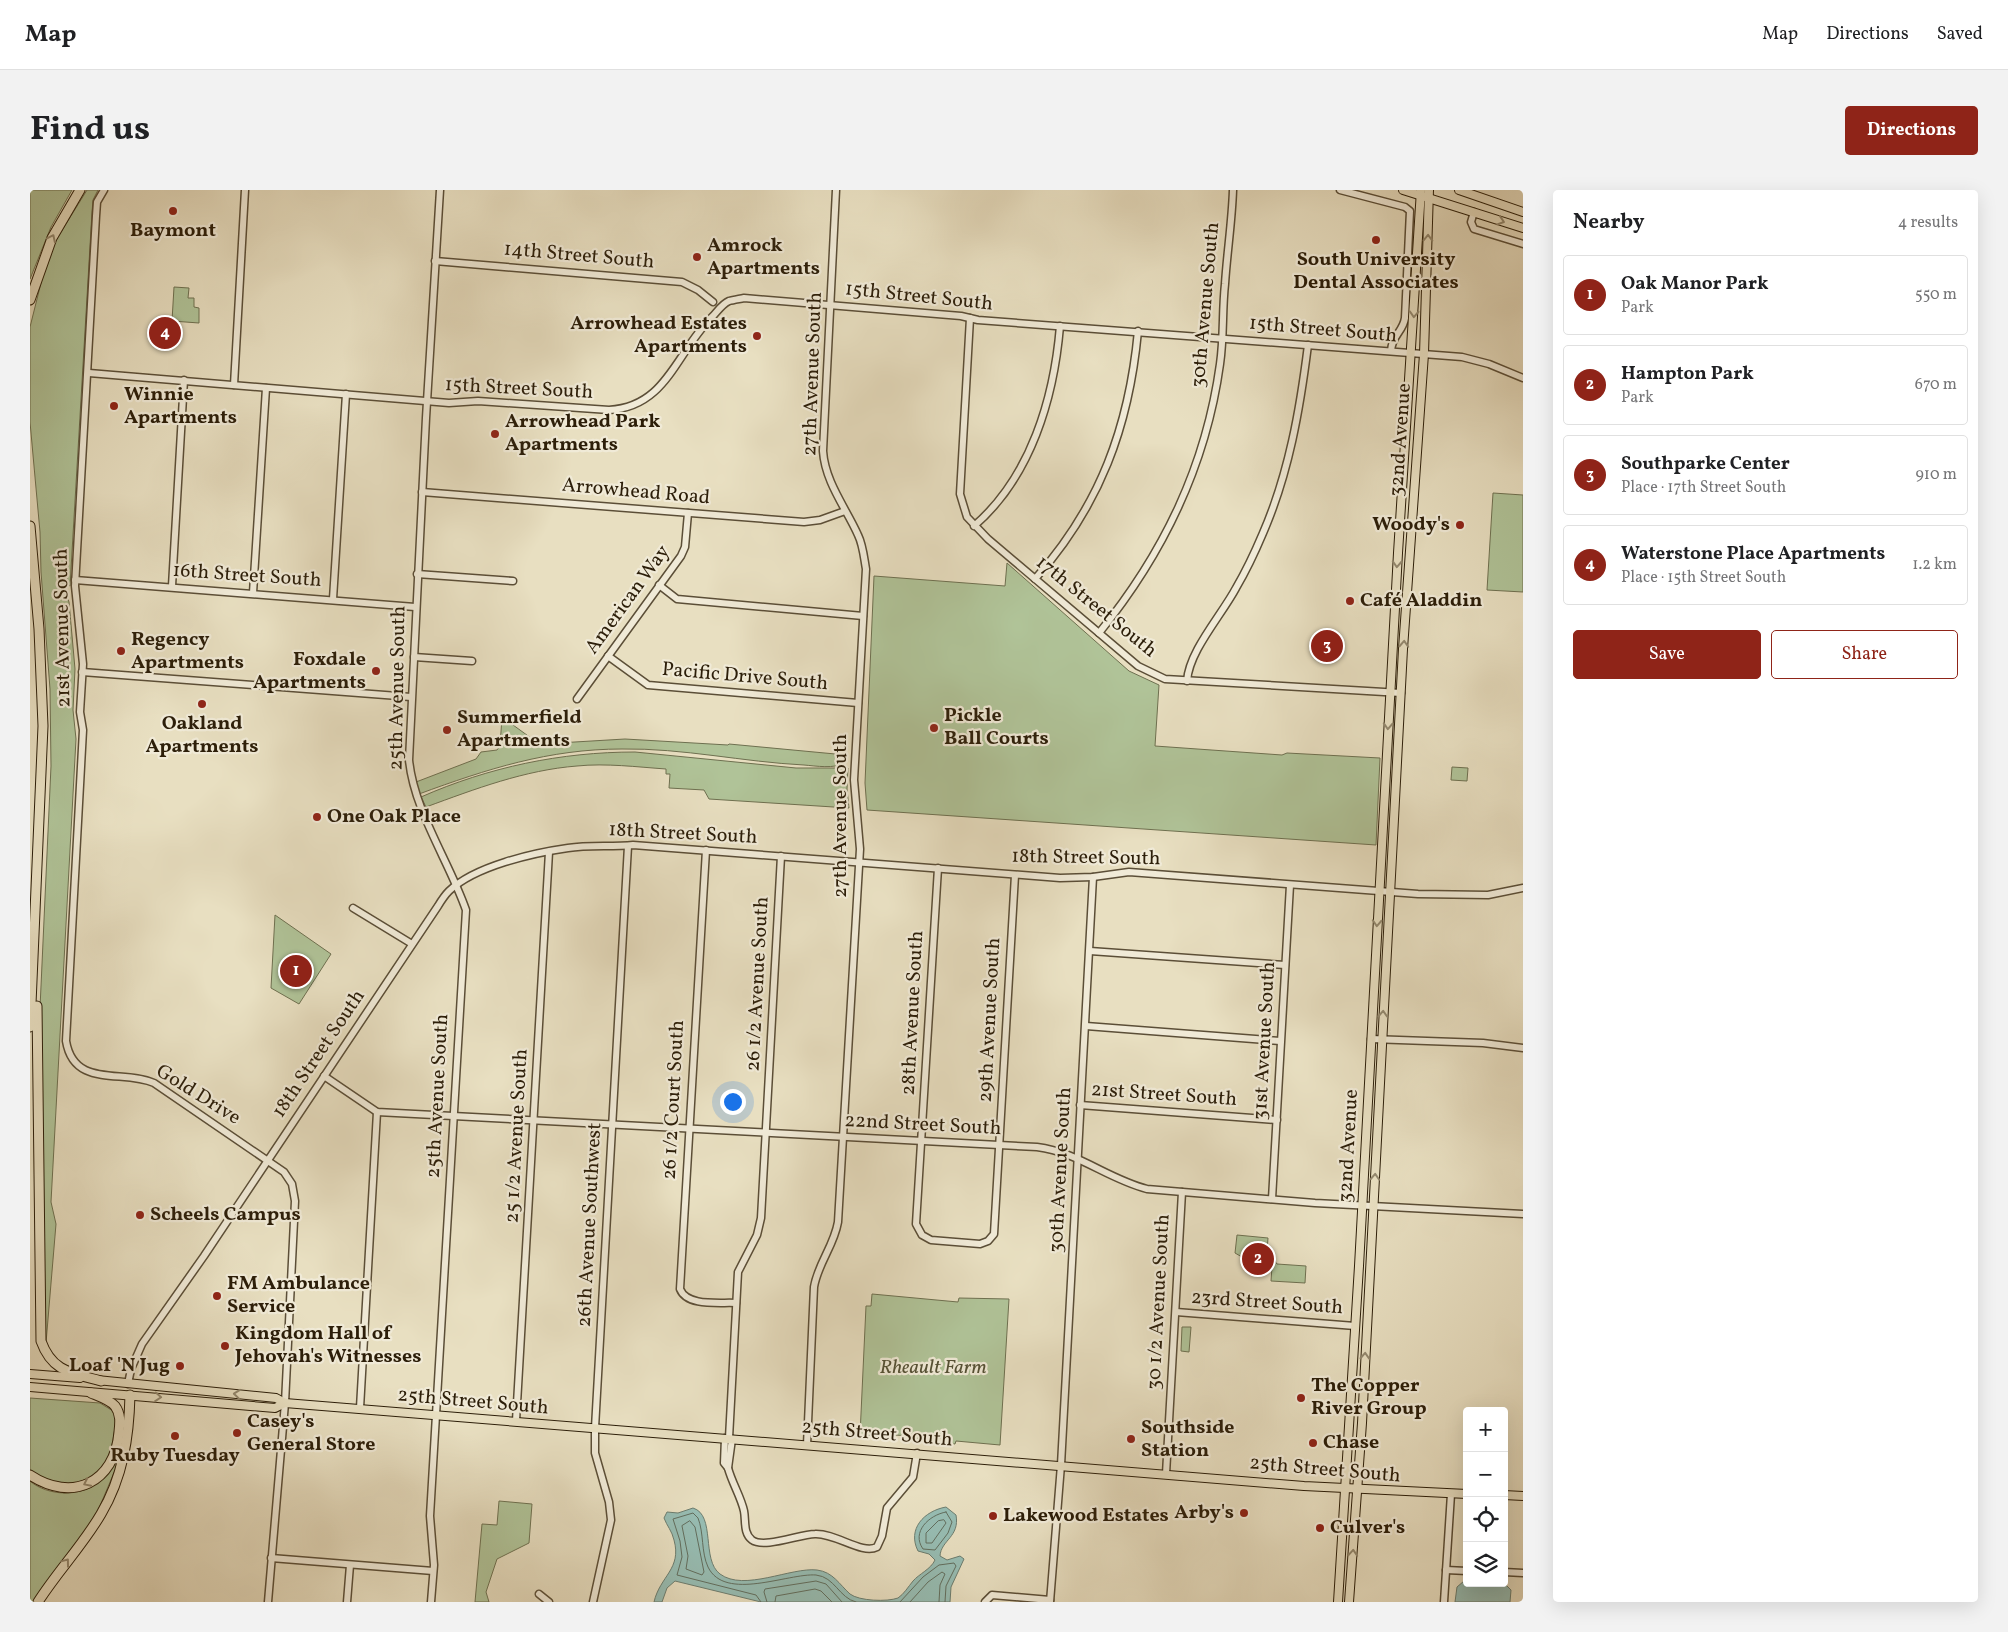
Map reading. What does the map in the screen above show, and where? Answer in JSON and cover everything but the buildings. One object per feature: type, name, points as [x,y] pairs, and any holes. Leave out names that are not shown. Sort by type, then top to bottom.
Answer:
[{"type":"highway","points":[[30,300],[52,238],[80,190]]},
{"type":"highway","points":[[30,526],[39,629],[43,726],[30,1027]]},
{"type":"highway","points":[[35,933],[41,1340],[45,1352],[59,1367],[101,1380]]},
{"type":"highway","points":[[30,1476],[46,1485],[62,1489],[90,1482],[109,1466],[118,1443],[120,1415],[114,1405],[91,1393]]},
{"type":"highway","points":[[38,1602],[101,1515],[116,1486],[125,1453],[130,1395]]},
{"type":"main road","points":[[1403,190],[1425,193],[1523,228]]},
{"type":"main road","points":[[1458,190],[1523,212]]},
{"type":"main road","name":"32nd Avenue","points":[[1338,1602],[1390,692],[1412,353],[1425,193]]},
{"type":"main road","name":"32nd Avenue","points":[[1349,1602],[1374,1206],[1401,693],[1424,354],[1425,193]]},
{"type":"main road","name":"25th Street South","points":[[30,1374],[276,1398],[285,1403],[1357,1490],[1463,1494]]},
{"type":"main road","name":"18th Street South","points":[[128,1384],[130,1395]]},
{"type":"main road","name":"25th Street South","points":[[30,1387],[275,1408],[285,1403]]},
{"type":"main road","points":[[1508,1495],[1523,1496]]},
{"type":"street","name":"21st Avenue South","points":[[77,1064],[67,1048],[66,1033],[83,730],[80,712],[82,672],[75,580],[89,373],[97,202],[104,190]]},
{"type":"street","points":[[234,385],[246,190]]},
{"type":"street","name":"25th Avenue South","points":[[431,1602],[433,1571],[430,1516],[466,910],[414,787],[409,760],[415,607],[440,190]]},
{"type":"street","name":"27th Avenue South","points":[[807,1445],[814,1287],[819,1267],[836,1236],[860,863],[860,832],[854,793],[866,572],[858,534],[834,490],[824,458],[836,190]]},
{"type":"street","name":"30th Avenue South","points":[[1099,633],[1119,608],[1149,564],[1174,522],[1189,486],[1204,440],[1212,405],[1222,338],[1233,190]]},
{"type":"street","points":[[1340,190],[1405,207],[1410,212],[1405,318],[1403,326],[1393,339],[1391,351]]},
{"type":"street","points":[[1474,212],[1471,222],[1474,229],[1523,244]]},
{"type":"street","name":"14th Street South","points":[[436,261],[682,282],[704,293],[713,302]]},
{"type":"street","name":"15th Street South","points":[[89,373],[450,403],[478,401],[609,410],[626,409],[655,392],[702,326],[729,302],[744,298],[1060,326],[1424,354],[1471,359],[1523,378]]},
{"type":"street","points":[[970,318],[960,494],[967,517],[974,526],[989,512],[1012,480],[1036,436],[1057,362],[1060,326]]},
{"type":"street","points":[[1035,579],[1070,534],[1094,494],[1112,455],[1126,412],[1134,372],[1138,331]]},
{"type":"street","points":[[1187,681],[1190,660],[1237,587],[1263,534],[1279,491],[1292,443],[1308,345]]},
{"type":"street","points":[[172,586],[184,380]]},
{"type":"street","points":[[254,593],[266,388]]},
{"type":"street","points":[[334,599],[346,394]]},
{"type":"street","name":"Arrowhead Road","points":[[422,492],[804,522],[820,520],[845,511]]},
{"type":"street","name":"American Way","points":[[577,699],[685,548],[688,513]]},
{"type":"street","name":"17th Street South","points":[[974,526],[1138,666],[1151,674],[1166,679],[1187,681],[1390,692]]},
{"type":"street","points":[[417,574],[513,581]]},
{"type":"street","name":"16th Street South","points":[[75,580],[172,586],[415,607]]},
{"type":"street","points":[[659,585],[677,599],[863,616]]},
{"type":"street","name":"Pacific Drive South","points":[[608,656],[648,685],[858,703]]},
{"type":"street","points":[[414,657],[472,661]]},
{"type":"street","points":[[82,672],[411,697]]},
{"type":"street","points":[[1390,692],[1401,693]]},
{"type":"street","name":"18th Street South","points":[[128,1384],[130,1369],[142,1344],[204,1256],[449,891],[456,885],[495,866],[569,848],[628,846],[706,850],[1014,875],[1092,877],[1129,872],[1379,892],[1483,895],[1523,888]]},
{"type":"street","name":"26th Avenue Southwest","points":[[593,1602],[611,1520],[609,1499],[597,1466],[595,1428],[628,846]]},
{"type":"street","name":"26 1/2 Court South","points":[[706,850],[680,1289],[686,1298],[693,1300],[736,1303]]},
{"type":"street","name":"25 1/2 Avenue South","points":[[516,1421],[548,852]]},
{"type":"street","name":"26 1/2 Avenue South","points":[[781,856],[760,1227],[738,1272],[728,1438],[728,1468],[744,1510],[747,1534],[751,1539],[763,1543],[825,1534],[841,1538],[867,1550],[877,1547],[880,1542],[887,1508],[913,1477],[917,1453]]},
{"type":"street","name":"28th Avenue South","points":[[938,868],[916,1224],[922,1235],[932,1240],[980,1244],[988,1242],[994,1234],[994,1227]]},
{"type":"street","name":"29th Avenue South","points":[[994,1227],[1014,875]]},
{"type":"street","name":"30th Avenue South","points":[[1050,1601],[1061,1465],[1090,951],[1092,877]]},
{"type":"street","name":"31st Avenue South","points":[[1272,1199],[1290,885]]},
{"type":"street","points":[[353,908],[412,944]]},
{"type":"street","points":[[1090,951],[1285,965]]},
{"type":"street","points":[[1086,1026],[1280,1041]]},
{"type":"street","points":[[1371,1039],[1482,1043],[1523,1048]]},
{"type":"street","name":"Gold Drive","points":[[77,1064],[88,1072],[100,1076],[137,1078],[154,1083],[284,1172],[292,1184],[295,1199],[285,1403],[268,1602]]},
{"type":"street","points":[[324,1076],[376,1112],[360,1408]]},
{"type":"street","name":"21st Street South","points":[[1080,1105],[1276,1120]]},
{"type":"street","name":"22nd Street South","points":[[376,1112],[534,1119],[1053,1149],[1077,1158],[1124,1182],[1147,1189],[1362,1206],[1523,1214]]},
{"type":"street","name":"30 1/2 Avenue South","points":[[1166,1474],[1182,1192]]},
{"type":"street","name":"23rd Street South","points":[[1176,1312],[1355,1326]]},
{"type":"street","points":[[1444,1602],[1451,1494]]},
{"type":"street","points":[[271,1558],[433,1571]]},
{"type":"street","points":[[347,1602],[350,1565]]},
{"type":"street","points":[[1446,1570],[1463,1571]]},
{"type":"street","points":[[1508,1572],[1523,1573]]},
{"type":"street","points":[[540,1594],[549,1602]]},
{"type":"street","points":[[985,1602],[992,1595],[1050,1601]]},
{"type":"green space","points":[[30,190],[72,190],[51,227],[30,279]]},
{"type":"green space","points":[[87,190],[98,190],[93,200],[92,212],[70,586],[67,584],[67,556],[65,555],[64,589],[69,602],[75,669],[73,710],[76,739],[51,1202],[56,1224],[46,1343],[43,1340],[39,1030],[51,766],[50,689],[41,572],[40,532],[30,422],[30,327],[45,267],[56,240]]},
{"type":"green space","points":[[174,287],[189,288],[188,298],[194,298],[194,307],[199,308],[199,323],[172,321]]},
{"type":"green space","points":[[1493,493],[1523,495],[1523,592],[1487,590]]},
{"type":"green space","points":[[1007,563],[1129,671],[1159,685],[1155,746],[1282,755],[1287,753],[1380,758],[1376,845],[867,810],[865,783],[874,576],[1005,586]]},
{"type":"green space","points":[[502,717],[542,746],[558,743],[625,739],[729,744],[846,755],[845,763],[825,767],[645,749],[595,750],[519,762],[469,776],[419,794],[416,782],[476,759],[481,752],[497,750],[500,746]]},
{"type":"green space","points":[[635,752],[796,768],[848,768],[847,789],[849,808],[709,799],[704,790],[669,788],[670,774],[666,774],[666,769],[610,765],[558,768],[519,776],[426,807],[421,797],[473,777],[526,763],[580,755]]},
{"type":"green space","points":[[1452,767],[1468,768],[1467,781],[1451,780]]},
{"type":"green space","points":[[275,915],[331,954],[299,1004],[271,988]]},
{"type":"green space","points":[[1237,1235],[1268,1238],[1267,1251],[1277,1264],[1306,1266],[1305,1283],[1271,1281],[1272,1267],[1268,1264],[1244,1262],[1242,1257],[1235,1253]]},
{"type":"green space","name":"Rheault Farm","points":[[872,1294],[958,1302],[959,1298],[1009,1299],[1000,1445],[956,1441],[955,1444],[943,1443],[943,1438],[910,1439],[910,1436],[860,1435],[866,1306],[871,1306]]},
{"type":"green space","points":[[1182,1327],[1191,1327],[1189,1352],[1181,1351]]},
{"type":"green space","points":[[30,1398],[100,1403],[113,1411],[116,1422],[110,1457],[93,1477],[66,1486],[30,1473]]},
{"type":"green space","points":[[118,1451],[120,1451],[116,1468],[94,1520],[34,1602],[30,1602],[30,1481],[46,1490],[55,1492],[64,1493],[83,1490],[102,1478]]},
{"type":"green space","points":[[499,1501],[532,1504],[529,1543],[497,1559],[486,1592],[489,1602],[475,1602],[482,1524],[497,1525]]},
{"type":"water","points":[[946,1507],[956,1515],[957,1522],[953,1533],[943,1546],[940,1556],[947,1560],[960,1556],[964,1559],[951,1587],[950,1602],[761,1602],[675,1581],[667,1588],[662,1602],[654,1602],[661,1585],[673,1566],[675,1558],[676,1550],[673,1537],[664,1518],[667,1512],[678,1513],[693,1508],[700,1512],[707,1528],[709,1549],[714,1567],[720,1574],[730,1579],[754,1580],[806,1570],[817,1570],[832,1576],[854,1596],[880,1600],[898,1598],[933,1563],[935,1560],[929,1554],[918,1551],[915,1543],[916,1528],[931,1512]]},
{"type":"water","points":[[1463,1582],[1463,1587],[1508,1587],[1511,1590],[1510,1602],[1455,1602],[1457,1587]]},
{"type":"place","name":"Baymont","points":[[173,211]]},
{"type":"place","name":"South University Dental Associates","points":[[1376,240]]},
{"type":"place","name":"Amrock Apartments","points":[[697,257]]},
{"type":"place","name":"Waterstone Place Apartments","points":[[165,333]]},
{"type":"place","name":"Arrowhead Estates Apartments","points":[[757,336]]},
{"type":"place","name":"Winnie Apartments","points":[[114,406]]},
{"type":"place","name":"Arrowhead Park Apartments","points":[[495,434]]},
{"type":"place","name":"Woody's","points":[[1460,525]]},
{"type":"place","name":"Café Aladdin","points":[[1350,601]]},
{"type":"place","name":"Southparke Center","points":[[1327,646]]},
{"type":"place","name":"Regency Apartments","points":[[121,651]]},
{"type":"place","name":"Foxdale Apartments","points":[[376,671]]},
{"type":"place","name":"Oakland Apartments","points":[[202,704]]},
{"type":"place","name":"Pickle Ball Courts","points":[[934,728]]},
{"type":"place","name":"Summerfield Apartments","points":[[447,730]]},
{"type":"place","name":"One Oak Place","points":[[317,817]]},
{"type":"place","name":"Oak Manor Park","points":[[296,971]]},
{"type":"place","name":"Scheels Campus","points":[[140,1215]]},
{"type":"place","name":"Hampton Park","points":[[1258,1259]]},
{"type":"place","name":"FM Ambulance Service","points":[[217,1296]]},
{"type":"place","name":"Kingdom Hall of Jehovah's Witnesses","points":[[225,1346]]},
{"type":"place","name":"Loaf 'N Jug","points":[[180,1366]]},
{"type":"place","name":"The Copper River Group","points":[[1301,1398]]},
{"type":"place","name":"Casey's General Store","points":[[237,1433]]},
{"type":"place","name":"Ruby Tuesday","points":[[175,1436]]},
{"type":"place","name":"Southside Station","points":[[1131,1439]]},
{"type":"place","name":"Chase","points":[[1313,1443]]},
{"type":"place","name":"Arby's","points":[[1244,1513]]},
{"type":"place","name":"Lakewood Estates","points":[[993,1516]]},
{"type":"place","name":"Culver's","points":[[1320,1528]]}]
